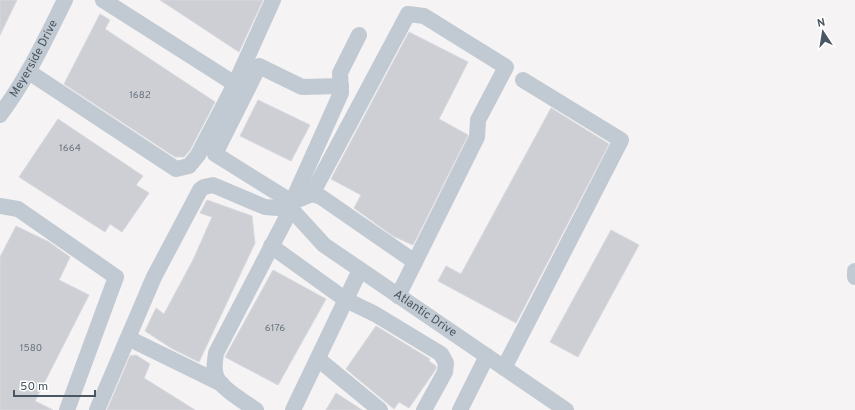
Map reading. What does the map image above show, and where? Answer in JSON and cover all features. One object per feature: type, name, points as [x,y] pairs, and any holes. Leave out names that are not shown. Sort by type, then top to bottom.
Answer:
[{"type":"street","name":"Meyerside Drive","points":[[0,115],[15,95],[29,72],[65,0]]},
{"type":"street","points":[[103,0],[235,84]]},
{"type":"street","points":[[29,72],[176,169],[189,166],[198,155],[235,84],[273,0]]},
{"type":"street","points":[[97,410],[154,277],[200,190],[204,187],[213,185],[265,206],[291,205],[312,194],[408,14],[424,16],[506,67],[478,120],[477,137],[398,296]]},
{"type":"street","points":[[256,410],[216,378],[216,353],[291,205],[341,93],[340,73],[359,35]]},
{"type":"street","name":"Atlantic Drive","points":[[341,86],[302,87],[259,66],[215,154],[291,205],[324,245],[566,410]]},
{"type":"street","points":[[504,368],[621,140],[523,80]]},
{"type":"street","points":[[312,194],[320,197],[415,262]]},
{"type":"street","points":[[0,206],[18,209],[116,277],[67,410]]},
{"type":"street","points":[[271,246],[346,300],[376,314],[441,354],[446,363],[445,372],[424,410]]},
{"type":"street","points":[[293,410],[360,270]]},
{"type":"street","points":[[855,271],[855,277]]},
{"type":"street","points":[[128,338],[222,384]]},
{"type":"street","points":[[460,410],[487,356]]},
{"type":"street","points":[[318,359],[380,410]]},
{"type":"building","points":[[0,0],[17,0],[0,35]]},
{"type":"building","points":[[160,0],[263,0],[239,52]]},
{"type":"building","points":[[100,14],[110,20],[105,29],[215,102],[190,150],[184,157],[175,157],[64,84]]},
{"type":"building","points":[[409,32],[468,62],[439,119],[468,135],[413,245],[393,236],[354,208],[361,195],[331,179]]},
{"type":"building","points":[[258,100],[310,125],[291,161],[240,136]]},
{"type":"building","points":[[551,108],[609,144],[516,323],[438,281],[446,266],[461,274]]},
{"type":"building","points":[[58,119],[143,176],[136,185],[149,193],[122,232],[110,224],[105,232],[19,177]]},
{"type":"building","points":[[207,200],[252,216],[255,243],[199,362],[171,348],[145,331],[156,308],[164,314],[193,260],[212,217],[200,213]]},
{"type":"building","points":[[16,226],[49,242],[70,257],[59,280],[89,295],[35,401],[53,410],[0,410],[0,257]]},
{"type":"building","points":[[611,230],[639,245],[578,357],[550,342]]},
{"type":"building","points":[[273,270],[326,299],[278,385],[225,357]]},
{"type":"building","points":[[376,326],[430,359],[429,361],[436,366],[436,369],[409,408],[399,402],[394,409],[346,369]]},
{"type":"building","points":[[136,355],[150,364],[144,378],[195,410],[107,410],[130,356]]},
{"type":"building","points":[[336,393],[362,410],[326,410]]}]
